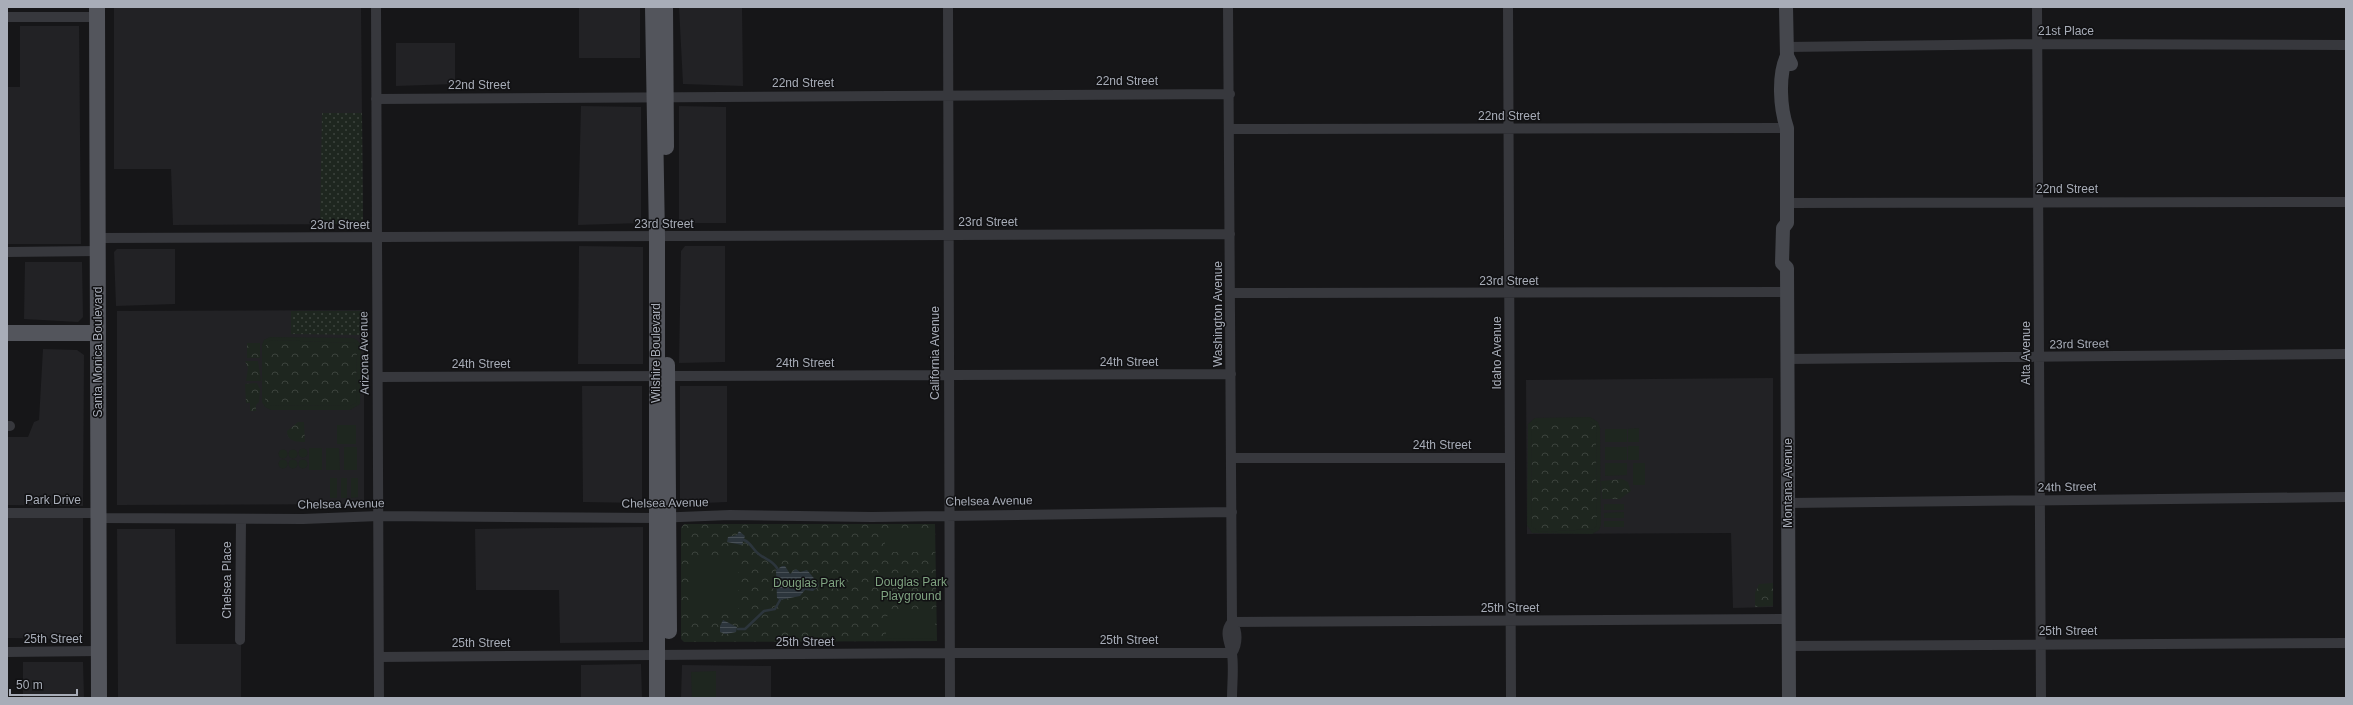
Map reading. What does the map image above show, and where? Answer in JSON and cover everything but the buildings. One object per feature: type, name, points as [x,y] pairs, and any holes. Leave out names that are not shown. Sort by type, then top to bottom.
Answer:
[{"type":"main road","name":"Wilshire Boulevard","points":[[653,7],[661,97]]},
{"type":"main road","name":"Wilshire Boulevard","points":[[665,7],[661,97],[661,518],[663,656],[668,698]]},
{"type":"main road","name":"Santa Monica Boulevard","points":[[97,12],[99,698]]},
{"type":"main road","points":[[7,333],[98,333]]},
{"type":"main road","name":"Wilshire Boulevard","points":[[657,698],[663,656]]},
{"type":"street","name":"Arizona Avenue","points":[[376,7],[379,698]]},
{"type":"street","name":"California Avenue","points":[[948,7],[950,698]]},
{"type":"street","name":"Washington Avenue","points":[[1228,7],[1230,94],[1232,512],[1232,622],[1228,627],[1228,646],[1232,653],[1232,698]]},
{"type":"street","name":"Idaho Avenue","points":[[1508,7],[1511,698]]},
{"type":"street","name":"Montana Avenue","points":[[1786,7],[1787,52],[1791,65],[1791,117],[1787,128],[1787,223],[1783,228],[1782,263],[1787,268],[1789,698]]},
{"type":"street","name":"Alta Avenue","points":[[2037,7],[2039,500],[2042,644],[2041,698]]},
{"type":"street","points":[[7,18],[97,12]]},
{"type":"street","name":"21st Place","points":[[1787,52],[2037,44],[2346,45]]},
{"type":"street","name":"22nd Street","points":[[376,99],[1230,94]]},
{"type":"street","name":"22nd Street","points":[[1230,129],[1787,128]]},
{"type":"street","name":"22nd Street","points":[[1787,203],[2346,202]]},
{"type":"street","name":"23rd Street","points":[[7,252],[98,244],[376,238],[1230,234]]},
{"type":"street","name":"23rd Street","points":[[1230,293],[1509,294],[1787,292]]},
{"type":"street","name":"23rd Street","points":[[1787,359],[2346,354]]},
{"type":"street","name":"24th Street","points":[[378,377],[1231,374]]},
{"type":"street","name":"24th Street","points":[[1231,458],[1510,458]]},
{"type":"street","name":"24th Street","points":[[1789,503],[2346,497]]},
{"type":"street","name":"Chelsea Avenue","points":[[98,516],[241,519],[379,516],[661,518],[730,515],[872,517],[1232,512]]},
{"type":"street","name":"Park Drive","points":[[7,514],[98,516]]},
{"type":"street","name":"Chelsea Place","points":[[240,640],[241,519]]},
{"type":"street","name":"25th Street","points":[[1232,622],[1789,619]]},
{"type":"street","name":"25th Street","points":[[1789,646],[2346,643]]},
{"type":"street","name":"25th Street","points":[[7,652],[99,651]]},
{"type":"street","name":"25th Street","points":[[379,657],[950,653],[1232,653]]},
{"type":"shaded area","points":[[114,7],[361,7],[363,224],[173,225],[171,169],[114,169]]},
{"type":"shaded area","points":[[579,7],[640,7],[640,58],[579,58]]},
{"type":"shaded area","points":[[679,7],[742,7],[743,86],[683,84]]},
{"type":"shaded area","points":[[20,26],[79,26],[81,244],[7,244],[7,87],[20,87]]},
{"type":"shaded area","points":[[396,43],[455,43],[455,84],[396,86]]},
{"type":"shaded area","points":[[581,106],[641,107],[641,223],[578,225]]},
{"type":"shaded area","points":[[679,106],[726,107],[726,223],[679,223]]},
{"type":"shaded area","points":[[579,246],[643,247],[643,364],[578,364]]},
{"type":"shaded area","points":[[685,246],[725,246],[725,362],[679,363],[681,251]]},
{"type":"shaded area","points":[[117,249],[175,249],[175,304],[116,306],[114,252]]},
{"type":"shaded area","points":[[25,262],[82,262],[83,317],[78,322],[24,319]]},
{"type":"shaded area","points":[[364,310],[364,504],[117,505],[117,311]]},
{"type":"shaded area","points":[[43,349],[77,350],[84,355],[83,506],[7,505],[7,437],[28,437],[34,422],[39,420]]},
{"type":"shaded area","points":[[1773,378],[1773,607],[1733,608],[1731,533],[1527,534],[1526,380]]},
{"type":"shaded area","points":[[582,386],[642,386],[642,503],[583,502]]},
{"type":"shaded area","points":[[680,386],[727,386],[727,502],[680,504]]},
{"type":"shaded area","points":[[83,515],[83,639],[7,638],[7,517]]},
{"type":"shaded area","points":[[643,527],[643,642],[560,643],[559,590],[476,590],[475,529]]},
{"type":"shaded area","points":[[117,529],[175,529],[176,644],[241,644],[241,698],[118,698]]},
{"type":"shaded area","points":[[739,531],[745,536],[742,545],[727,542],[728,537],[737,535]]},
{"type":"shaded area","points":[[782,566],[785,566],[790,574],[796,569],[800,572],[807,570],[819,586],[813,591],[805,590],[800,596],[780,600],[777,598],[776,570]]},
{"type":"shaded area","points":[[723,620],[737,627],[736,632],[726,634],[720,632],[720,626]]},
{"type":"shaded area","points":[[23,662],[83,662],[84,698],[23,698]]},
{"type":"shaded area","points":[[641,664],[642,698],[581,698],[581,665]]},
{"type":"shaded area","points":[[682,665],[771,666],[771,698],[681,698]]},
{"type":"green space","points":[[322,113],[362,113],[363,224],[320,224]]},
{"type":"green space","points":[[291,311],[361,311],[361,335],[291,334]]},
{"type":"green space","points":[[270,337],[353,338],[357,340],[361,345],[360,404],[350,410],[271,410],[265,407],[262,402],[262,345],[264,340]],"holes":[[[272,340],[355,343],[357,347],[356,403],[350,406],[267,405],[265,400],[265,347],[267,342]]]},
{"type":"green space","points":[[271,340],[355,343],[357,347],[356,403],[350,406],[267,405],[265,400],[265,347],[267,342]]},
{"type":"green space","points":[[247,343],[260,343],[260,358],[247,358]]},
{"type":"green space","points":[[245,361],[258,361],[261,381],[246,381],[248,368]]},
{"type":"green space","points":[[257,383],[260,389],[259,402],[256,405],[256,411],[250,411],[250,403],[246,403],[245,384]]},
{"type":"green space","points":[[1590,417],[1598,422],[1600,428],[1601,525],[1599,530],[1592,534],[1532,533],[1527,525],[1528,424],[1535,418]],"holes":[[[1538,421],[1590,421],[1596,425],[1597,525],[1594,529],[1540,532],[1532,527],[1531,427]]]},
{"type":"green space","points":[[1538,421],[1590,421],[1596,425],[1597,525],[1594,529],[1540,532],[1532,527],[1531,427]]},
{"type":"green space","points":[[298,422],[304,422],[305,442],[298,442],[290,439],[287,434],[287,431]]},
{"type":"green space","points":[[337,425],[356,425],[356,444],[337,444]]},
{"type":"green space","points":[[1639,428],[1639,442],[1628,442],[1628,429]]},
{"type":"green space","points":[[1605,429],[1627,429],[1627,442],[1605,442]]},
{"type":"green space","points":[[1628,446],[1639,446],[1639,460],[1628,460]]},
{"type":"green space","points":[[344,447],[357,447],[357,470],[344,470]]},
{"type":"green space","points":[[1605,447],[1627,447],[1627,460],[1605,460]]},
{"type":"green space","points":[[303,448],[308,453],[303,458],[298,453]]},
{"type":"green space","points":[[309,448],[322,448],[322,470],[309,470]]},
{"type":"green space","points":[[326,448],[339,448],[340,470],[326,470]]},
{"type":"green space","points":[[283,449],[288,454],[283,459],[278,454]]},
{"type":"green space","points":[[293,449],[298,454],[293,459],[288,454]]},
{"type":"green space","points":[[283,459],[288,464],[283,469],[278,464]]},
{"type":"green space","points":[[293,459],[298,464],[293,469],[288,464]]},
{"type":"green space","points":[[303,459],[308,464],[303,469],[298,464]]},
{"type":"green space","points":[[1605,463],[1627,463],[1627,475],[1605,476]]},
{"type":"green space","points":[[1633,463],[1645,463],[1645,485],[1633,485]]},
{"type":"green space","points":[[330,478],[337,478],[337,498],[330,498]]},
{"type":"green space","points":[[341,478],[347,478],[347,498],[341,498]]},
{"type":"green space","points":[[351,478],[358,478],[358,497],[351,498]]},
{"type":"green space","points":[[1622,479],[1628,482],[1631,491],[1620,499],[1602,499],[1601,481]]},
{"type":"green space","points":[[1604,504],[1624,504],[1624,510],[1604,510]]},
{"type":"green space","points":[[1624,512],[1624,518],[1604,518],[1604,513]]},
{"type":"green space","points":[[1604,521],[1624,521],[1624,527],[1604,527]]},
{"type":"green space","name":"Douglas Park","points":[[684,524],[935,524],[937,641],[684,642],[681,639],[681,528]]},
{"type":"green space","points":[[885,528],[935,528],[935,552],[885,552]]},
{"type":"green space","points":[[689,560],[738,560],[738,609],[689,609]]},
{"type":"green space","points":[[1773,583],[1773,606],[1755,607],[1755,593],[1759,584]]},
{"type":"green space","points":[[889,614],[935,614],[935,638],[886,639],[886,618]]},
{"type":"green space","points":[[716,671],[716,698],[692,698],[691,672]]},
{"type":"waterway","points":[[744,540],[749,543],[757,553],[777,568]]},
{"type":"waterway","points":[[738,629],[745,629],[764,611],[775,609],[780,600]]},
{"type":"park label","name":"Douglas Park Playground","points":[[911,589]]}]
